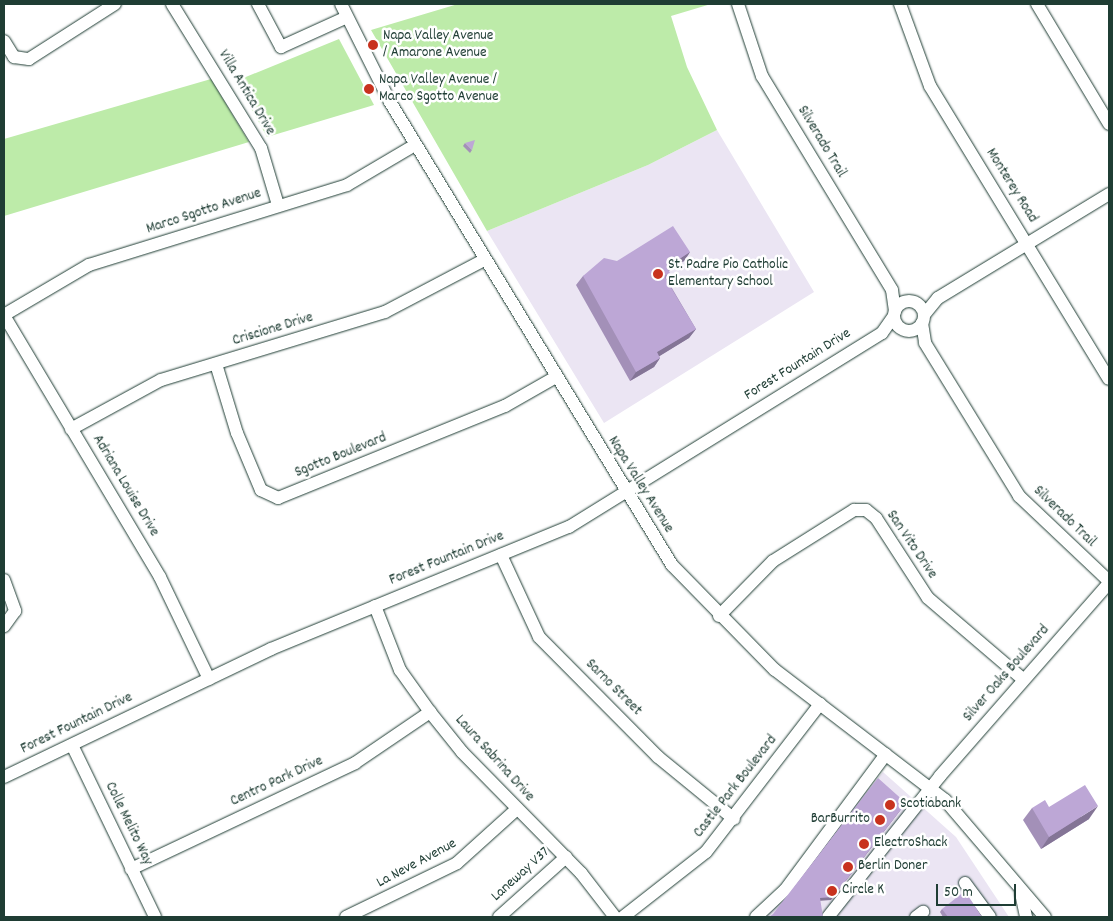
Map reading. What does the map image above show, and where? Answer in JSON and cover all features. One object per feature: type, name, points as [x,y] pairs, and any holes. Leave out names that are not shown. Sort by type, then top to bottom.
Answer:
[{"type":"street","points":[[4,41],[14,57],[29,59],[115,4]]},
{"type":"street","name":"Villa Antica Drive","points":[[172,4],[261,148],[278,205]]},
{"type":"street","points":[[258,4],[281,47],[347,17]]},
{"type":"street","name":"Napa Valley Avenue","points":[[341,4],[415,145],[554,378],[672,565],[719,616],[775,670],[930,788],[983,840],[1021,893],[1036,903],[1045,917]]},
{"type":"street","name":"Silverado Trail","points":[[739,4],[762,76],[892,290],[895,314],[906,330],[925,343],[1027,507],[1109,582]]},
{"type":"street","name":"Monterey Road","points":[[900,4],[923,73],[1109,379]]},
{"type":"street","points":[[1037,4],[1109,124]]},
{"type":"street","name":"Marco Sgotto Avenue","points":[[4,315],[89,265],[347,185],[415,145]]},
{"type":"street","points":[[923,319],[913,302],[938,298],[1109,194]]},
{"type":"street","name":"Criscione Drive","points":[[72,429],[161,380],[401,306],[484,260]]},
{"type":"street","name":"Silverado Trail","points":[[892,290],[913,302]]},
{"type":"street","points":[[906,330],[923,319],[938,298]]},
{"type":"street","name":"Forest Fountain Drive","points":[[4,777],[209,679],[375,606],[569,527],[882,333],[895,314],[913,302]]},
{"type":"street","name":"Adriana Louise Drive","points":[[4,315],[160,577],[209,679]]},
{"type":"street","name":"Silverado Trail","points":[[923,319],[925,343]]},
{"type":"street","name":"Forest Fountain Drive","points":[[882,333],[906,330]]},
{"type":"street","name":"Sgotto Boulevard","points":[[216,364],[237,434],[261,490],[278,498],[505,406],[554,378]]},
{"type":"street","name":"San Vito Drive","points":[[719,616],[773,561],[854,510],[866,510],[876,518],[928,598],[1023,679]]},
{"type":"street","name":"Sarno Street","points":[[501,555],[539,637],[658,758],[734,819]]},
{"type":"street","points":[[4,580],[15,611],[4,626]]},
{"type":"street","name":"Silver Oaks Boulevard","points":[[828,917],[930,788],[1109,582]]},
{"type":"street","name":"Laura Sabrina Drive","points":[[375,606],[400,670],[430,712],[517,809],[566,857],[615,917]]},
{"type":"street","name":"Castle Park Boulevard","points":[[622,917],[691,866],[734,819],[820,704]]},
{"type":"street","name":"Centro Park Drive","points":[[132,869],[355,763],[430,712]]},
{"type":"street","name":"Colle Melito Way","points":[[72,745],[155,917]]},
{"type":"street","points":[[756,917],[785,890],[886,754]]},
{"type":"street","name":"La Neve Avenue","points":[[346,917],[457,863],[517,809]]},
{"type":"street","name":"Laneway V37","points":[[499,917],[566,857]]},
{"type":"street","points":[[965,883],[990,917]]},
{"type":"street","name":"Napa Valley Avenue","points":[[1021,893],[1026,917]]},
{"type":"shaded area","name":"St. Padre Pio Catholic Elementary School","points":[[717,130],[814,292],[604,423],[487,231],[648,165]]},
{"type":"shaded area","points":[[883,772],[956,837],[1009,917],[758,917]]},
{"type":"green space","points":[[458,4],[711,4],[671,16],[687,67],[717,130],[648,165],[487,231],[371,30]]},
{"type":"green space","points":[[339,39],[374,105],[267,137],[236,81]]},
{"type":"green space","points":[[211,79],[249,142],[4,216],[4,139]]},
{"type":"building","points":[[475,140],[472,150],[465,143]]},
{"type":"building","points":[[673,226],[690,252],[667,267],[670,273],[664,276],[696,329],[657,352],[660,358],[636,372],[583,276],[604,258],[617,261]]},
{"type":"building","points":[[878,778],[906,803],[833,897],[820,898],[823,917],[769,917],[773,914]]},
{"type":"building","points":[[1085,785],[1098,806],[1049,837],[1032,808],[1045,800],[1049,807]]},
{"type":"building","points":[[965,891],[982,917],[948,917],[942,909]]},
{"type":"place","name":"Napa Valley Avenue / Amarone Avenue","points":[[373,45]]},
{"type":"place","name":"Napa Valley Avenue / Marco Sgotto Avenue","points":[[369,89]]},
{"type":"place","name":"St. Padre Pio Catholic Elementary School","points":[[658,274]]},
{"type":"place","name":"Scotiabank","points":[[890,805]]},
{"type":"place","name":"BarBurrito","points":[[880,820]]},
{"type":"place","name":"ElectroShack","points":[[864,844]]},
{"type":"place","name":"Berlin Doner","points":[[848,867]]},
{"type":"place","name":"Circle K","points":[[832,891]]}]
